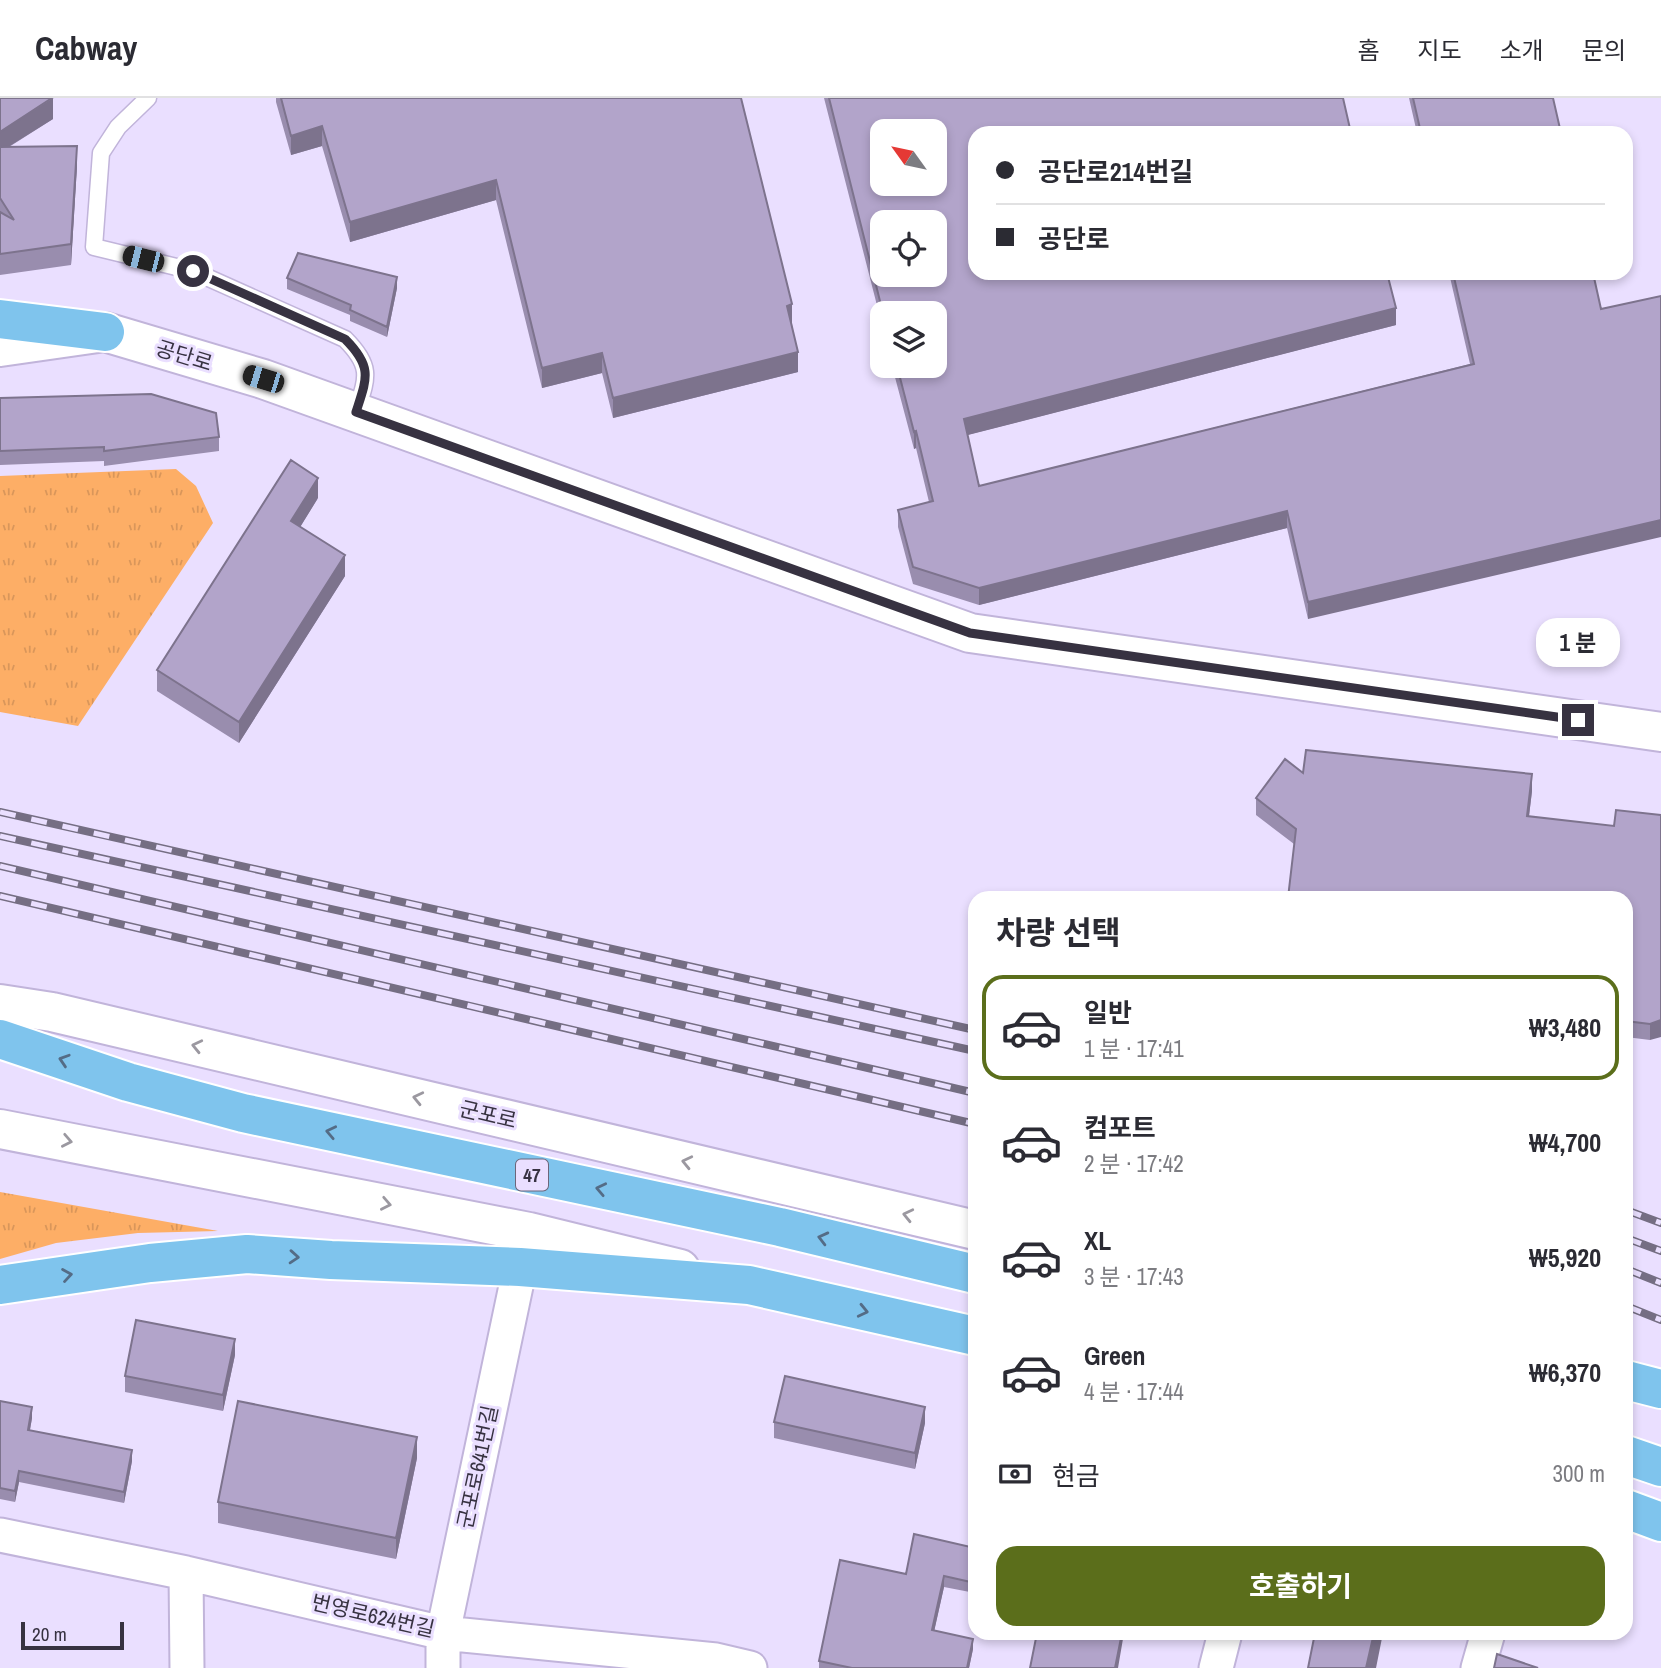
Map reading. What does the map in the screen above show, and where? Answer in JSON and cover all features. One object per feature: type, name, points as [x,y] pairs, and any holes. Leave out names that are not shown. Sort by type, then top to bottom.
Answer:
[{"type":"main road","points":[[0,319],[105,332]]},
{"type":"main road","name":"47","points":[[0,1039],[128,1082],[243,1113],[780,1227],[968,1272]]},
{"type":"main road","points":[[0,1285],[150,1263],[247,1254],[520,1267],[749,1285],[968,1334]]},
{"type":"main road","points":[[1633,1382],[1661,1390]]},
{"type":"main road","points":[[1633,1457],[1661,1467]]},
{"type":"main road","points":[[1633,1512],[1661,1522]]},
{"type":"street","name":"공단로","points":[[0,347],[105,332],[263,379],[970,633],[1661,732]]},
{"type":"street","name":"군포로","points":[[0,1003],[52,1012],[968,1228]]},
{"type":"street","points":[[0,1033],[10,1025],[52,1012]]},
{"type":"street","points":[[8,1126],[529,1232],[749,1285]]},
{"type":"street","name":"군포로641번길","points":[[443,1668],[443,1633],[520,1267]]},
{"type":"street","name":"번영로624번길","points":[[0,1535],[186,1573],[443,1633],[750,1668]]},
{"type":"street","points":[[186,1573],[187,1668]]},
{"type":"street","points":[[1216,1668],[1223,1640]]},
{"type":"street","points":[[1478,1668],[1486,1640]]},
{"type":"lane","points":[[148,98],[118,127],[101,153],[94,247],[193,271],[345,339],[359,353],[367,377],[356,412]]},
{"type":"green space","points":[[176,469],[196,486],[213,523],[78,726],[0,712],[0,476]]},
{"type":"green space","points":[[0,1192],[218,1231],[138,1233],[56,1243],[0,1259]]},
{"type":"building","points":[[0,98],[52,98],[0,132]]},
{"type":"building","points":[[281,98],[741,98],[792,304],[787,306],[798,352],[613,398],[602,353],[542,368],[496,180],[350,222],[322,126],[291,136]]},
{"type":"building","points":[[829,98],[1343,98],[1349,126],[968,126],[968,280],[1389,280],[1396,308],[964,419],[979,486],[1474,364],[1455,280],[1595,280],[1601,309],[1661,296],[1661,520],[1308,602],[1287,511],[979,588],[913,567],[898,510],[933,501],[916,431],[914,432],[900,378],[947,378],[947,301],[880,301],[876,287],[947,287],[947,210],[870,210],[870,261]]},
{"type":"building","points":[[1413,98],[1553,98],[1559,126],[1419,126]]},
{"type":"building","points":[[77,146],[71,244],[0,254],[0,212],[14,220],[0,198],[0,147]]},
{"type":"building","points":[[298,253],[397,277],[387,327],[350,310],[351,305],[287,278]]},
{"type":"building","points":[[151,394],[216,413],[219,437],[104,451],[104,447],[0,451],[0,398]]},
{"type":"building","points":[[291,460],[318,478],[291,521],[345,555],[239,722],[157,670]]},
{"type":"building","points":[[1306,750],[1532,774],[1527,816],[1614,826],[1616,810],[1661,815],[1661,1020],[1650,1024],[1633,1022],[1633,891],[1289,891],[1296,829],[1256,798],[1285,759],[1303,773]]},
{"type":"building","points":[[136,1320],[235,1339],[223,1395],[125,1376]]},
{"type":"building","points":[[785,1376],[925,1407],[915,1453],[774,1422]]},
{"type":"building","points":[[0,1401],[32,1407],[28,1430],[132,1450],[124,1492],[19,1471],[15,1491],[0,1488]]},
{"type":"building","points":[[238,1401],[417,1437],[396,1538],[218,1502]]},
{"type":"building","points":[[914,1534],[968,1546],[968,1581],[944,1576],[932,1630],[973,1640],[967,1668],[852,1668],[819,1661],[840,1560],[906,1574]]},
{"type":"building","points":[[1036,1640],[1121,1640],[1115,1668],[1030,1668]]},
{"type":"building","points":[[1314,1640],[1372,1640],[1366,1668],[1308,1668]]},
{"type":"building","points":[[1497,1654],[1538,1668],[1494,1668]]},
{"type":"railway","points":[[0,812],[968,1028]]},
{"type":"railway","points":[[0,836],[968,1049]]},
{"type":"railway","points":[[0,866],[968,1091]]},
{"type":"railway","points":[[0,896],[968,1122]]},
{"type":"railway","points":[[1633,1213],[1661,1223]]},
{"type":"railway","points":[[1633,1241],[1661,1251]]},
{"type":"railway","points":[[1633,1272],[1661,1283]]},
{"type":"railway","points":[[1633,1309],[1661,1320]]},
{"type":"route","points":[[193,271],[345,339],[359,353],[367,377],[356,412],[970,633],[1578,720]]}]
